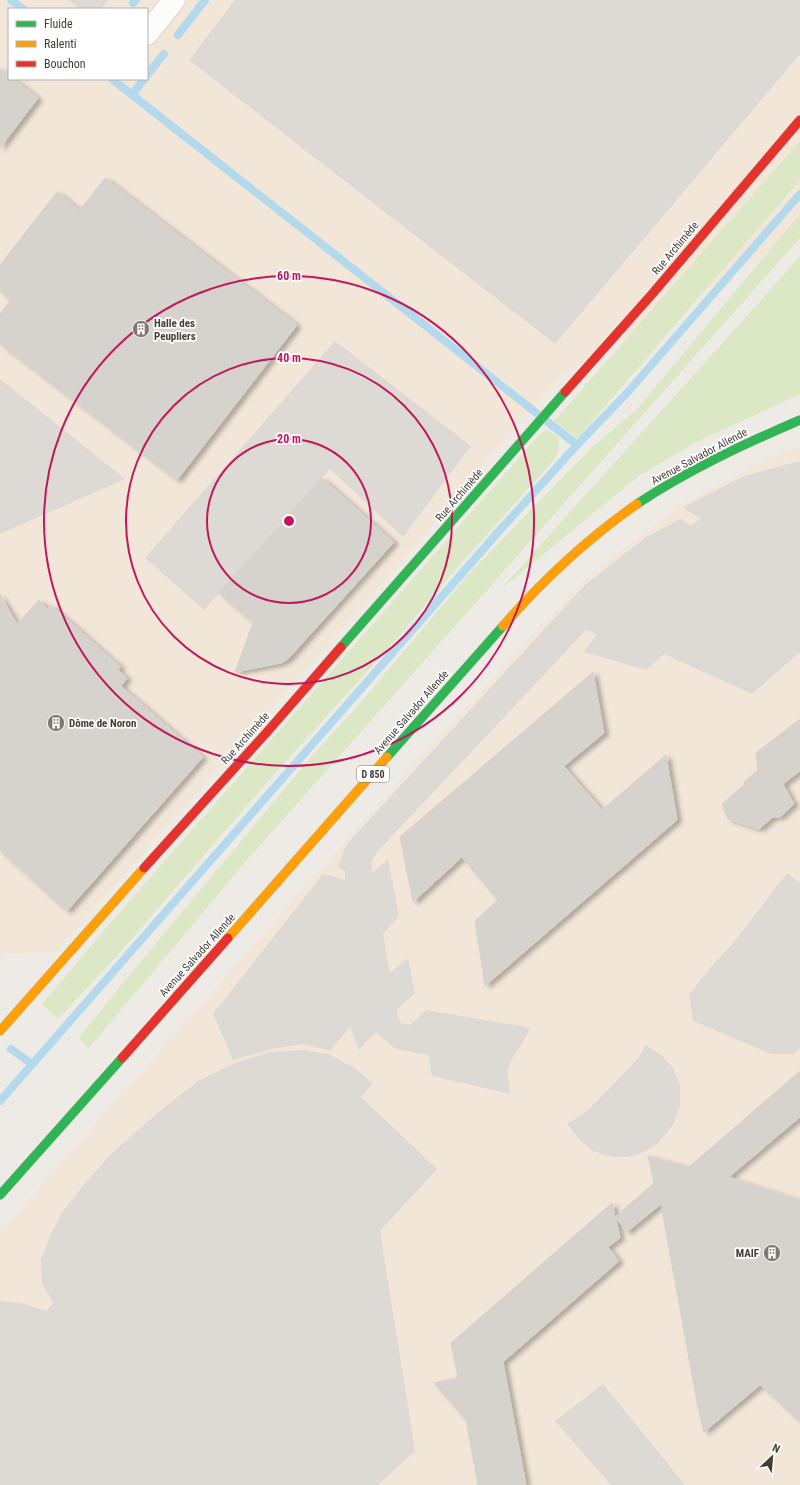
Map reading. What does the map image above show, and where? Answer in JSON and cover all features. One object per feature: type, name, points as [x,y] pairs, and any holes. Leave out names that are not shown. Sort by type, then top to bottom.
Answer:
[{"type":"street","points":[[148,33],[174,0]]},
{"type":"street","name":"Rue Archimède","points":[[0,1031],[121,893],[267,732],[566,390],[654,293],[800,120]]},
{"type":"street","name":"Avenue Salvador Allende","points":[[0,1195],[506,622],[544,582],[584,545],[667,485],[719,457],[800,420]]},
{"type":"shaded area","points":[[0,0],[800,0],[800,234],[564,374],[489,458],[418,543],[57,951],[4,954],[0,958]]},
{"type":"shaded area","points":[[68,0],[108,0],[102,8],[79,8]]},
{"type":"shaded area","points":[[235,0],[800,0],[800,54],[555,344],[189,60]]},
{"type":"shaded area","points":[[335,341],[471,446],[403,537],[330,469],[204,610],[145,558]]},
{"type":"shaded area","points":[[0,379],[125,479],[0,534]]},
{"type":"shaded area","name":"MAIF","points":[[800,446],[800,1485],[0,1485],[0,1232],[417,760],[582,582],[678,506],[773,457]]},
{"type":"shaded area","points":[[800,461],[800,652],[752,694],[664,654],[646,670],[584,652],[597,634],[586,630],[378,851],[372,861],[372,873],[388,859],[399,916],[383,934],[390,973],[408,958],[415,993],[397,1009],[398,1017],[401,1023],[410,1025],[426,1010],[531,1028],[511,1061],[507,1073],[511,1094],[432,1076],[428,1055],[396,1049],[376,1032],[359,1050],[350,1027],[330,1051],[303,1044],[272,1049],[233,1060],[213,1014],[323,874],[345,880],[345,871],[338,867],[346,845],[585,585],[646,537],[681,519],[691,526],[700,519],[683,507],[744,476]]},
{"type":"shaded area","points":[[787,873],[800,883],[800,1048],[793,1054],[771,1054],[693,1021],[689,995],[711,967],[734,942]]},
{"type":"shaded area","points":[[646,1045],[660,1054],[673,1068],[680,1085],[680,1106],[673,1125],[657,1144],[642,1153],[627,1157],[611,1157],[593,1151],[579,1139],[567,1124],[587,1111],[638,1059]]},
{"type":"shaded area","points":[[303,1050],[328,1054],[355,1068],[373,1083],[361,1097],[437,1169],[380,1231],[415,1451],[378,1485],[0,1485],[0,1301],[22,1303],[46,1311],[53,1303],[42,1283],[41,1260],[50,1236],[62,1213],[81,1188],[110,1155],[161,1110],[198,1081],[235,1063],[270,1052]]},
{"type":"shaded area","points":[[603,1384],[685,1485],[611,1485],[555,1421]]},
{"type":"green space","points":[[800,141],[800,180],[577,439],[554,421]]},
{"type":"green space","points":[[800,214],[800,238],[247,860],[89,1048],[79,1038],[311,757],[363,700],[468,575],[590,449],[637,409]]},
{"type":"green space","points":[[800,256],[800,394],[693,444],[640,475],[500,590],[725,340]]},
{"type":"green space","points":[[546,430],[553,433],[559,439],[559,450],[553,461],[464,560],[387,650],[284,763],[115,958],[58,1019],[42,1004],[119,913],[539,435]]},
{"type":"building","points":[[0,68],[8,74],[8,80],[15,80],[38,98],[0,148]]},
{"type":"building","name":"Halle des Peupliers","points":[[105,178],[297,325],[177,480],[0,344],[0,314],[11,300],[0,291],[0,265],[57,192],[80,210]]},
{"type":"building","points":[[322,478],[394,542],[288,659],[281,663],[235,672],[253,623],[219,593]]},
{"type":"building","points":[[0,595],[17,624],[39,600],[48,609],[51,605],[121,667],[118,670],[127,678],[121,686],[203,757],[67,911],[0,851]]},
{"type":"building","points":[[593,672],[604,733],[564,766],[602,810],[666,755],[677,820],[485,986],[475,921],[498,900],[462,857],[413,902],[400,837]]},
{"type":"building","points":[[800,719],[800,771],[783,784],[794,804],[780,817],[773,817],[759,829],[728,819],[722,804],[745,784],[744,782],[758,770],[756,753]]},
{"type":"building","name":"MAIF","points":[[800,1071],[800,1117],[729,1177],[800,1200],[800,1421],[760,1385],[704,1432],[698,1408],[661,1204],[627,1232],[616,1218],[620,1238],[608,1247],[619,1261],[503,1362],[526,1485],[478,1485],[466,1420],[434,1383],[458,1378],[451,1343],[612,1203],[615,1217],[654,1183],[648,1156],[689,1167]]},
{"type":"waterway","points":[[11,0],[22,8]]},
{"type":"waterway","points":[[133,3],[136,0]]},
{"type":"waterway","points":[[178,35],[205,0]]},
{"type":"waterway","points":[[148,74],[164,54]]},
{"type":"waterway","points":[[113,80],[577,445]]},
{"type":"waterway","points":[[132,95],[143,80]]},
{"type":"waterway","points":[[0,1101],[500,530],[577,445],[627,393],[800,194]]},
{"type":"waterway","points":[[11,1049],[32,1064]]},
{"type":"traffic: fast","points":[[341,647],[565,392]]},
{"type":"traffic: fast","points":[[637,504],[676,480],[717,458],[800,420]]},
{"type":"traffic: fast","points":[[387,757],[503,626]]},
{"type":"traffic: fast","points":[[0,1195],[122,1058]]},
{"type":"traffic: slow","points":[[503,626],[534,592],[566,561],[601,531],[637,504]]},
{"type":"traffic: slow","points":[[228,938],[387,757]]},
{"type":"traffic: slow","points":[[0,1031],[144,868]]},
{"type":"traffic: jam","points":[[565,392],[653,293],[800,120]]},
{"type":"traffic: jam","points":[[144,868],[267,732],[341,647]]},
{"type":"traffic: jam","points":[[122,1058],[228,938]]},
{"type":"place","name":"Halle des Peupliers","points":[[141,329]]},
{"type":"place","name":"Dôme de Noron","points":[[56,723]]},
{"type":"place","name":"MAIF","points":[[772,1253]]}]
